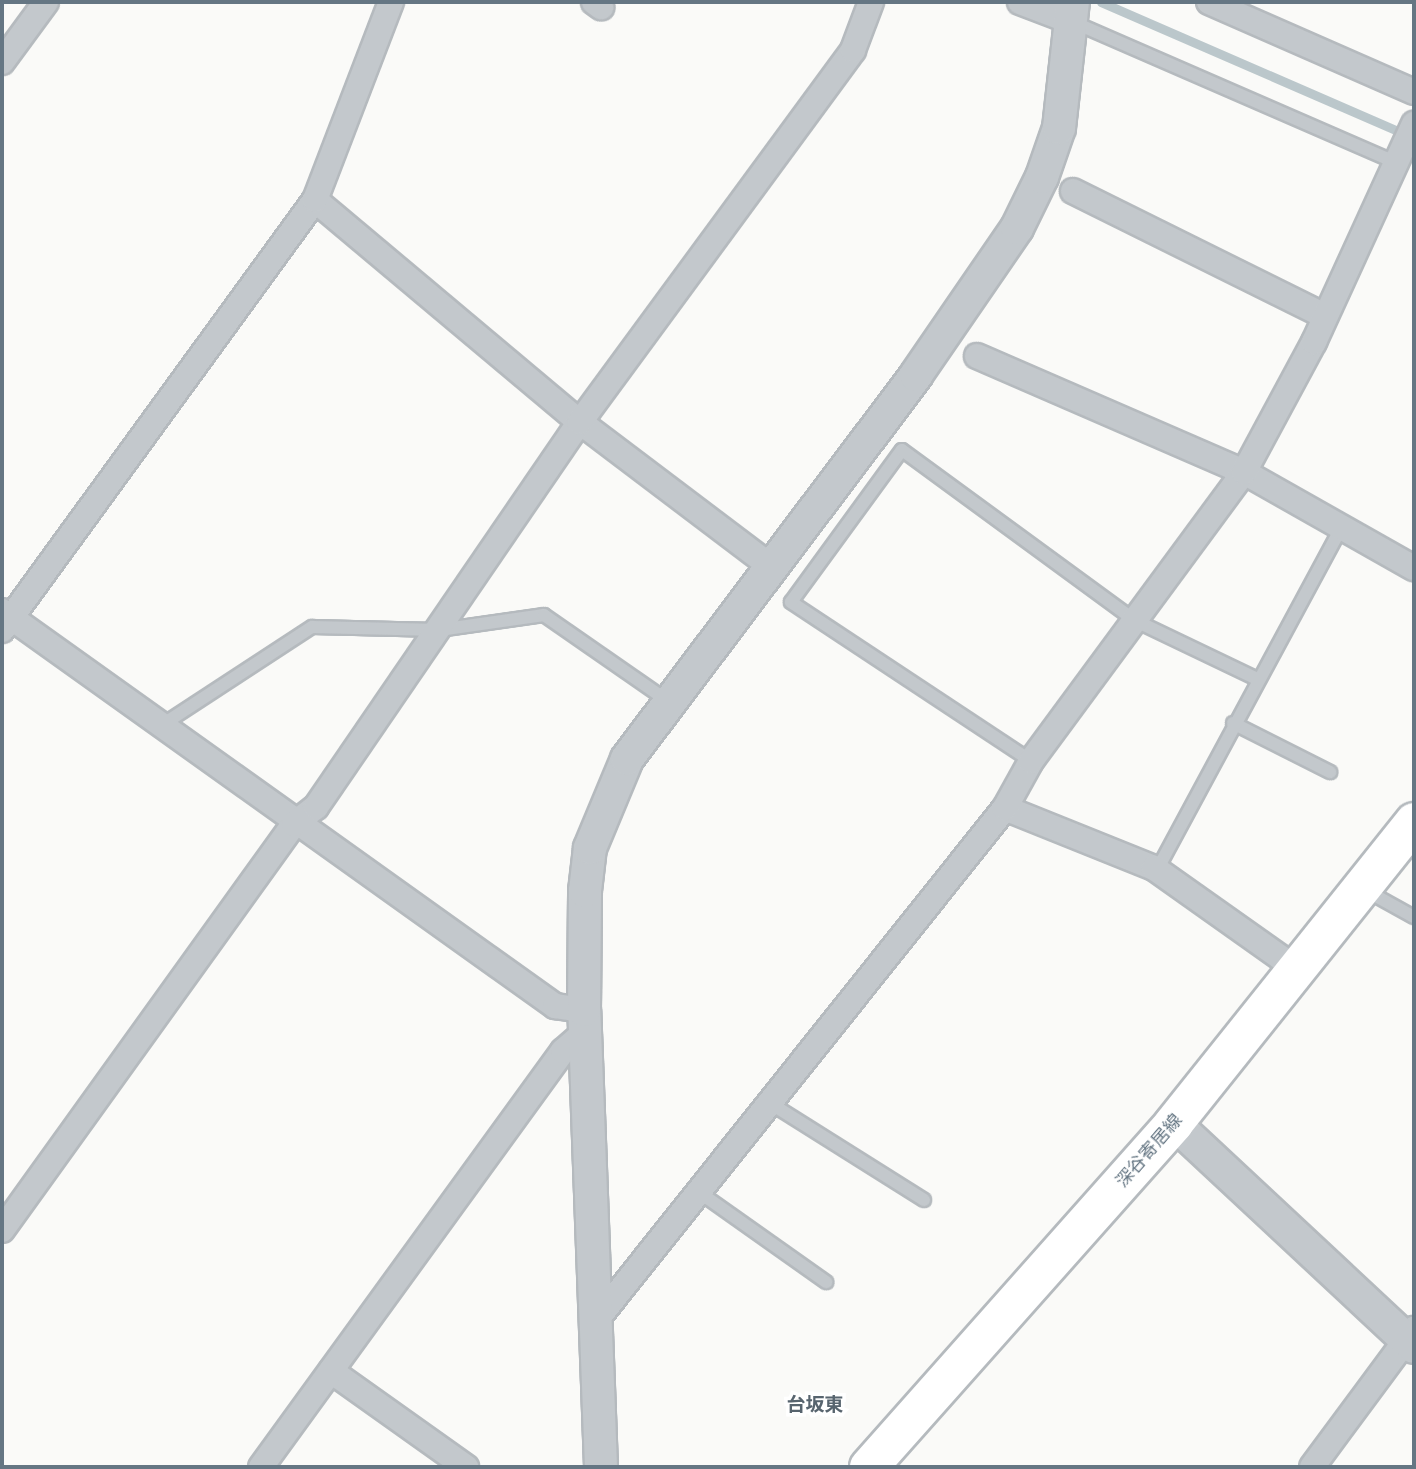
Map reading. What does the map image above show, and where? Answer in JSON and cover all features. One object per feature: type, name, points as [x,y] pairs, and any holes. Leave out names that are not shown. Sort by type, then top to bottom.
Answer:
[{"type":"main road","name":"深谷寄居線","points":[[869,1467],[1174,1123],[1414,822]]},
{"type":"street","points":[[2,62],[46,2]]},
{"type":"street","points":[[391,2],[314,201],[5,620],[555,1006],[585,1020]]},
{"type":"street","points":[[2,1230],[294,824],[316,807],[580,422],[853,50],[872,2]]},
{"type":"street","points":[[601,1467],[598,1318],[585,1020],[585,891],[590,848],[627,759],[916,374],[1017,228],[1042,177],[1059,128],[1073,12],[1020,2]]},
{"type":"street","points":[[1209,2],[1414,92]]},
{"type":"street","points":[[598,1318],[1005,808],[1031,761],[1244,472],[1325,316],[1414,124]]},
{"type":"street","points":[[1073,191],[1325,316]]},
{"type":"street","points":[[314,201],[580,422],[772,567]]},
{"type":"street","points":[[977,356],[1244,472],[1414,568]]},
{"type":"street","points":[[1005,808],[1157,870],[1298,970]]},
{"type":"street","points":[[261,1467],[585,1020]]},
{"type":"street","points":[[1174,1123],[1412,1339],[1312,1467]]},
{"type":"street","points":[[331,1371],[466,1467]]},
{"type":"lane","points":[[1073,12],[1398,163]]},
{"type":"lane","points":[[1031,761],[792,602],[902,450],[1135,620],[1256,679]]},
{"type":"lane","points":[[1157,870],[1256,679],[1342,527]]},
{"type":"lane","points":[[159,727],[312,627],[439,630],[544,615],[669,702]]},
{"type":"lane","points":[[1233,723],[1330,772]]},
{"type":"lane","points":[[1362,888],[1414,917]]},
{"type":"lane","points":[[769,1103],[924,1200]]},
{"type":"lane","points":[[699,1192],[826,1282]]},
{"type":"waterway","points":[[1101,2],[1407,135]]},
{"type":"district","name":"台坂東","points":[[815,1405]]}]
